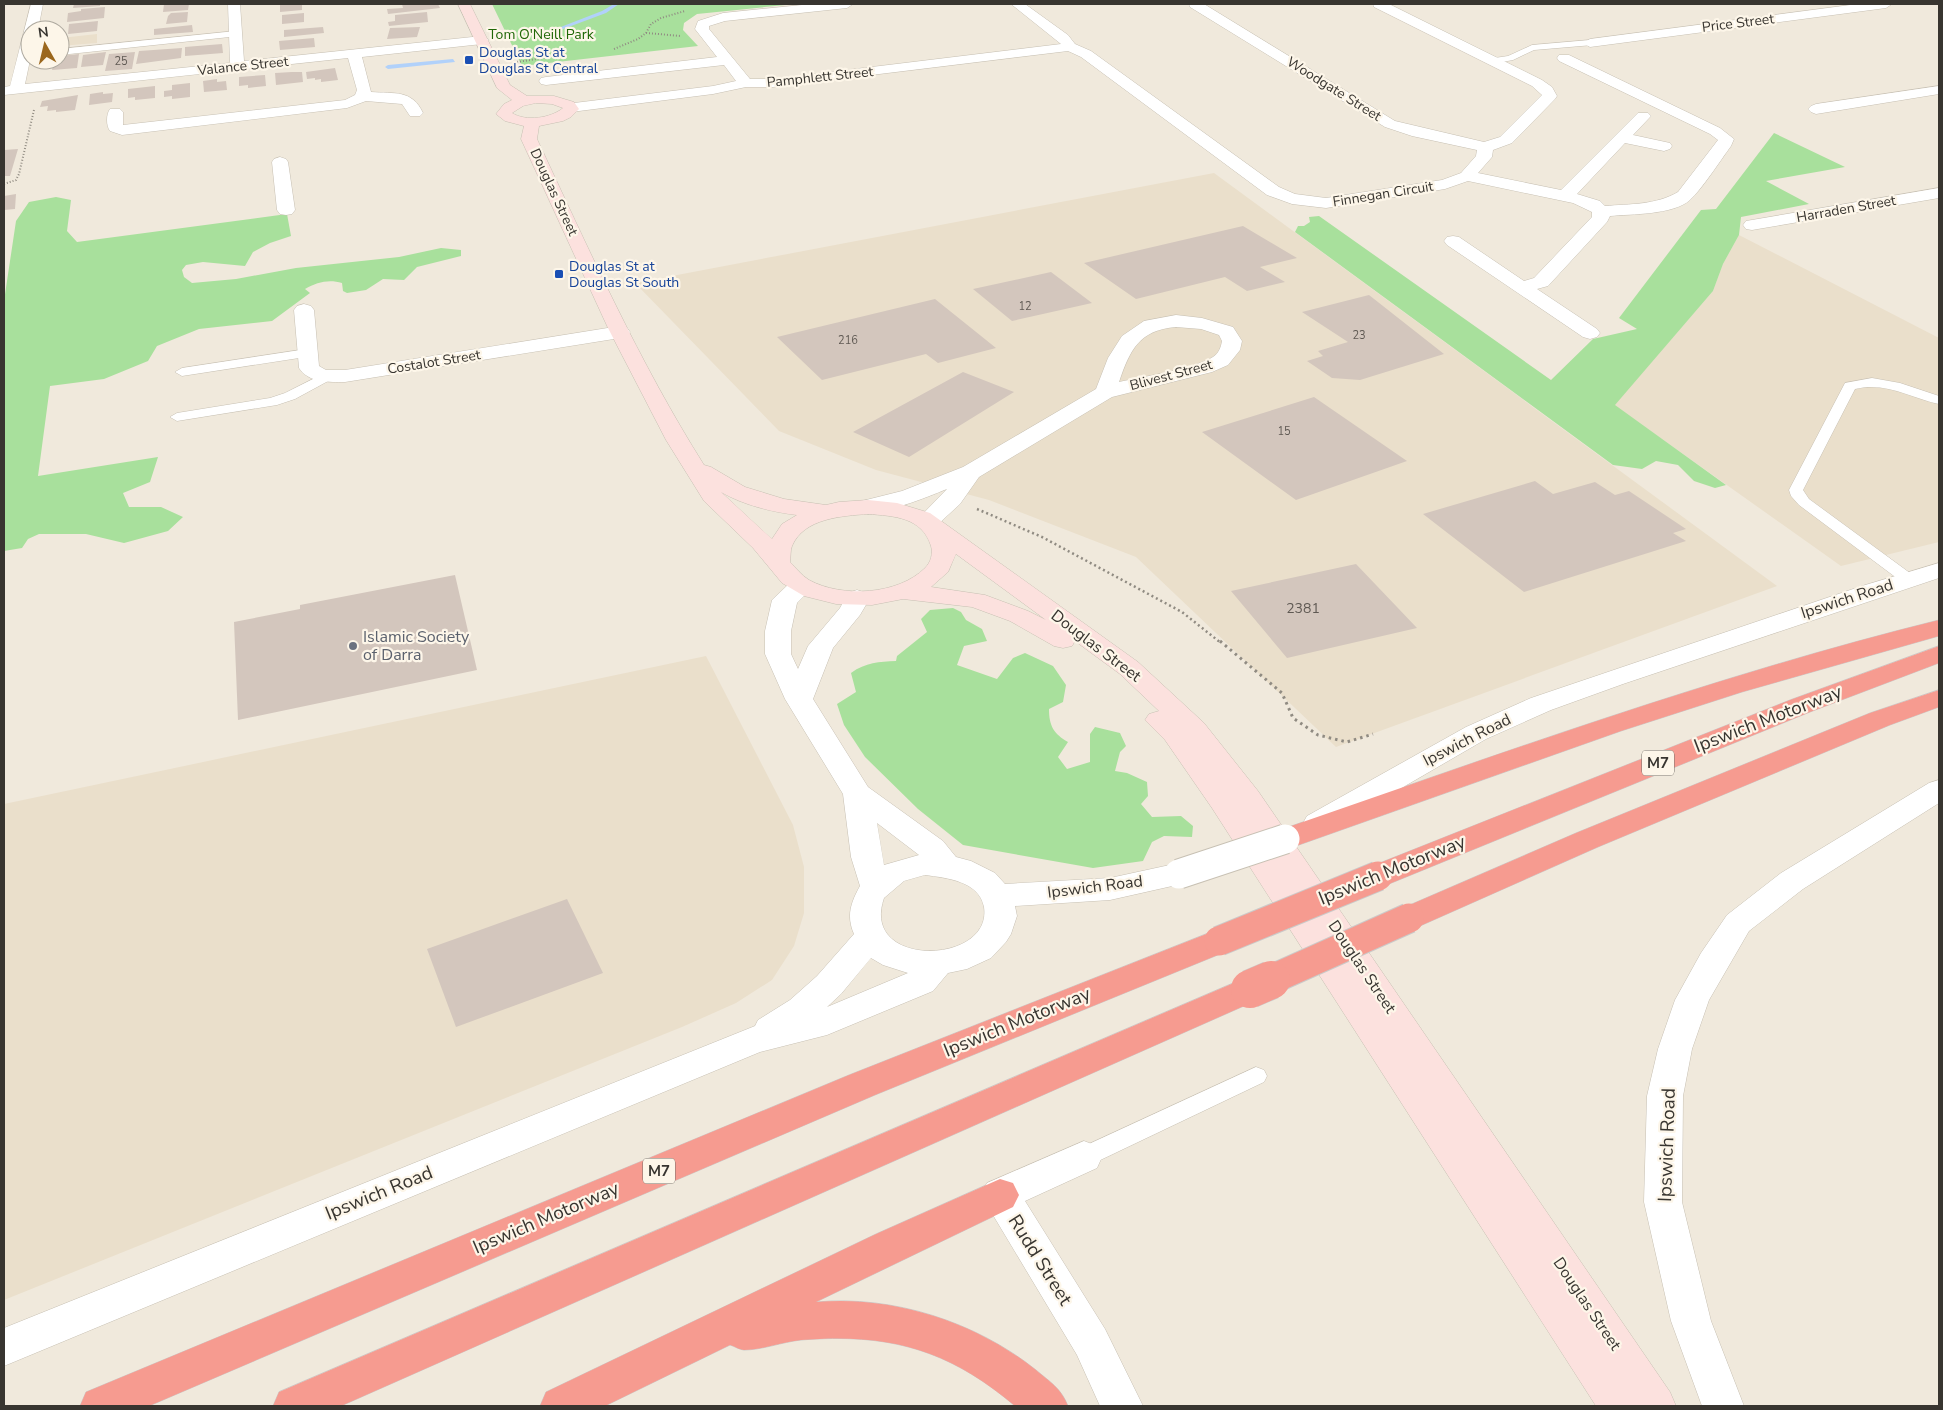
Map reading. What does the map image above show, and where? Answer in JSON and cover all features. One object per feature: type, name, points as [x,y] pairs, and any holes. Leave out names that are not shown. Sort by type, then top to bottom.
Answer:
[{"type":"highway","points":[[1285,839],[1336,817],[1686,701],[1798,666],[1939,628]]},
{"type":"highway","name":"Ipswich Motorway","points":[[101,1406],[862,1085],[1791,710],[1939,654]]},
{"type":"highway","points":[[294,1406],[1587,840],[1880,719],[1939,698]]},
{"type":"highway","points":[[562,1406],[694,1344],[906,1238],[1000,1195]]},
{"type":"highway","points":[[694,1344],[767,1325],[804,1319],[841,1318],[878,1321],[937,1336],[976,1354],[1020,1384],[1047,1406]]},
{"type":"main road","points":[[464,4],[504,88],[524,101]]},
{"type":"main road","points":[[554,100],[567,103],[571,107],[569,112],[561,117],[532,122],[516,120],[504,114],[506,108],[524,101],[554,100]]},
{"type":"main road","name":"Douglas Street","points":[[532,122],[529,139],[620,332],[669,429],[712,496],[778,561]]},
{"type":"main road","name":"Douglas Street","points":[[694,466],[737,492],[781,506],[824,512]]},
{"type":"main road","points":[[870,506],[892,508],[911,514],[932,526],[943,540],[944,551],[941,563],[933,574],[919,584],[902,591],[880,596],[857,598],[827,595],[802,586],[786,574],[778,561],[779,546],[788,532],[803,521],[824,512],[847,507],[870,506]]},
{"type":"main road","name":"Douglas Street","points":[[932,526],[1129,668],[1194,729],[1248,798],[1655,1406]]},
{"type":"main road","name":"Douglas Street","points":[[902,591],[976,600],[1019,616],[1059,637],[1111,674],[1174,734],[1222,801],[1620,1406]]},
{"type":"street","points":[[33,20],[37,4]]},
{"type":"street","points":[[234,4],[237,66]]},
{"type":"street","points":[[746,84],[702,29],[703,24],[712,20],[847,4]]},
{"type":"street","name":"Finnegan Circuit","points":[[1017,4],[1063,38],[1070,47],[1086,54],[1273,191],[1292,199],[1326,203],[1445,184],[1467,176],[1484,157],[1485,147]]},
{"type":"street","name":"Woodgate Street","points":[[1195,4],[1390,124],[1412,131],[1485,147]]},
{"type":"street","points":[[1379,4],[1537,83],[1546,90],[1550,96],[1506,140],[1485,147]]},
{"type":"street","name":"Price Street","points":[[1590,43],[1886,4]]},
{"type":"street","name":"Valance Street","points":[[10,91],[482,40]]},
{"type":"street","name":"Pamphlett Street","points":[[571,107],[713,90],[746,84],[773,84],[1070,47]]},
{"type":"street","points":[[115,112],[115,128],[132,129],[347,104],[363,96],[364,90],[354,54]]},
{"type":"street","points":[[1467,176],[1565,196],[1594,205],[1602,211],[1661,205],[1679,200],[1684,196],[1725,143],[1726,139],[1715,131],[1564,58]]},
{"type":"street","points":[[546,81],[727,60]]},
{"type":"street","points":[[1593,72],[1615,69]]},
{"type":"street","points":[[10,91],[20,70]]},
{"type":"street","points":[[1816,109],[1939,90]]},
{"type":"street","points":[[363,96],[406,100],[411,104],[415,113]]},
{"type":"street","points":[[1565,196],[1643,116]]},
{"type":"street","points":[[1621,138],[1664,146]]},
{"type":"street","points":[[280,162],[286,210]]},
{"type":"street","name":"Harraden Street","points":[[1752,225],[1939,193]]},
{"type":"street","points":[[1521,287],[1541,282],[1601,218],[1602,211]]},
{"type":"street","points":[[1453,241],[1590,333]]},
{"type":"street","points":[[304,310],[309,368],[314,373],[325,377]]},
{"type":"street","name":"Blivest Street","points":[[870,506],[910,496],[971,472],[1105,392],[1205,368],[1221,361],[1230,350],[1232,341],[1226,332],[1194,321],[1166,322],[1140,331],[1128,341],[1105,392]]},
{"type":"street","name":"Costalot Street","points":[[325,377],[345,376],[620,332]]},
{"type":"street","name":"Blivest Street","points":[[932,526],[971,472]]},
{"type":"street","name":"Ipswich Road","points":[[1336,817],[1476,733],[1541,704],[1613,678],[1939,570]]},
{"type":"street","points":[[802,586],[784,600],[778,631],[778,654],[799,699],[858,794],[932,849],[945,865]]},
{"type":"street","points":[[799,699],[820,646],[851,610],[857,598]]},
{"type":"street","name":"Ipswich Road","points":[[1723,1406],[1691,1321],[1663,1202],[1665,1096],[1675,1049],[1692,1000],[1738,923],[1792,881],[1939,790]]},
{"type":"street","points":[[858,794],[866,858],[876,887]]},
{"type":"street","name":"Ipswich Road","points":[[998,896],[1110,889],[1178,874],[1285,839]]},
{"type":"street","points":[[925,864],[962,868],[977,875],[989,884],[998,896],[1002,911],[1000,926],[991,940],[977,952],[959,960],[937,964],[917,963],[898,958],[882,949],[871,936],[864,920],[866,903],[876,887],[889,876],[906,868],[925,864]]},
{"type":"street","name":"Ipswich Road","points":[[754,1040],[802,1009],[829,985],[871,936]]},
{"type":"street","name":"Ipswich Road","points":[[4,1347],[754,1040],[815,1026],[921,982],[937,964]]},
{"type":"street","name":"Rudd Street","points":[[1084,1157],[1000,1195],[1104,1364],[1122,1406]]},
{"type":"lane","points":[[70,51],[236,34]]},
{"type":"lane","points":[[1491,61],[1510,58],[1532,48],[1590,43]]},
{"type":"lane","points":[[182,372],[307,353]]},
{"type":"lane","points":[[177,417],[272,402],[290,396],[325,377]]},
{"type":"lane","points":[[1908,579],[1804,502],[1798,496],[1796,490],[1850,386],[1857,383],[1883,384],[1939,400]]},
{"type":"lane","points":[[1084,1157],[1256,1076]]},
{"type":"path","points":[[609,50],[628,45],[646,33],[651,24],[661,18],[693,10]]},
{"type":"path","points":[[646,33],[710,39]]},
{"type":"path","points":[[494,64],[571,55]]},
{"type":"path","points":[[4,184],[16,180],[19,174],[39,87]]},
{"type":"path","points":[[976,509],[1042,537],[1182,612],[1282,693],[1293,718],[1318,735],[1347,742],[1374,734]]},
{"type":"shaded area","points":[[97,34],[97,43],[70,45],[70,37]]},
{"type":"shaded area","points":[[1214,173],[1777,586],[1336,747],[1136,557],[989,500],[876,470],[779,431],[635,283]]},
{"type":"shaded area","points":[[1739,235],[1939,338],[1939,542],[1841,566],[1614,405],[1713,291],[1723,264]]},
{"type":"shaded area","points":[[706,656],[793,825],[804,867],[804,913],[794,946],[772,980],[736,1003],[682,1027],[4,1300],[4,804]]},
{"type":"green space","name":"Tom O'Neill Park","points":[[492,4],[795,4],[697,14],[684,23],[683,30],[698,46],[522,66]]},
{"type":"green space","points":[[1774,133],[1845,167],[1766,181],[1809,204],[1741,217],[1739,235],[1723,264],[1713,291],[1615,405],[1726,485],[1715,488],[1694,481],[1678,465],[1656,461],[1642,469],[1613,465],[1295,232],[1298,226],[1304,226],[1310,222],[1309,217],[1319,216],[1551,380],[1593,339],[1637,329],[1619,318],[1701,210],[1716,209]]},
{"type":"green space","points":[[56,197],[71,200],[67,231],[77,242],[287,214],[291,236],[270,243],[253,252],[245,266],[203,262],[186,265],[182,270],[184,277],[192,283],[236,279],[296,268],[399,257],[441,248],[461,250],[461,256],[417,267],[404,280],[383,279],[366,290],[347,293],[343,291],[342,283],[328,281],[319,283],[305,289],[310,293],[272,321],[199,329],[157,346],[148,361],[104,379],[50,386],[38,476],[158,457],[150,482],[123,493],[129,507],[161,507],[183,517],[168,531],[124,543],[86,534],[39,534],[28,539],[22,548],[4,551],[4,301],[16,221],[29,202]]},
{"type":"green space","points":[[953,608],[961,612],[966,620],[982,629],[987,641],[964,646],[957,665],[997,679],[1013,658],[1025,653],[1053,666],[1066,685],[1063,702],[1049,709],[1053,729],[1068,742],[1058,757],[1067,769],[1090,762],[1090,734],[1095,727],[1120,733],[1126,746],[1120,752],[1115,771],[1127,773],[1147,782],[1148,796],[1141,804],[1152,817],[1181,816],[1193,826],[1192,837],[1164,836],[1152,842],[1143,861],[1093,868],[963,845],[918,809],[865,757],[844,725],[837,704],[856,692],[851,673],[878,662],[896,661],[897,656],[927,632],[921,619],[930,610]]},
{"type":"building","points":[[74,4],[100,4],[100,6],[73,8]]},
{"type":"building","points":[[164,4],[189,4],[188,10],[163,12]]},
{"type":"building","points":[[280,4],[302,4],[302,10],[280,12]]},
{"type":"building","points":[[402,4],[438,4],[440,8],[388,14],[387,9],[403,8]]},
{"type":"building","points":[[105,7],[104,18],[70,22],[67,20],[68,13],[81,11],[81,9]]},
{"type":"building","points":[[188,12],[187,22],[166,24],[171,13]]},
{"type":"building","points":[[427,12],[428,22],[389,26],[388,22],[395,21],[395,15]]},
{"type":"building","points":[[304,13],[304,22],[282,24],[282,15]]},
{"type":"building","points":[[98,21],[97,31],[70,34],[70,24]]},
{"type":"building","points":[[192,25],[193,32],[154,35],[154,29]]},
{"type":"building","points":[[323,27],[324,33],[284,37],[284,30]]},
{"type":"building","points":[[420,27],[417,37],[387,39],[390,28]]},
{"type":"building","points":[[314,38],[315,47],[280,50],[279,41]]},
{"type":"building","points":[[222,44],[223,53],[185,56],[185,47]]},
{"type":"building","points":[[182,48],[181,58],[136,64],[139,51]]},
{"type":"building","points":[[106,52],[103,65],[81,67],[83,55]]},
{"type":"building","points":[[135,52],[132,69],[105,71],[109,54]]},
{"type":"building","points":[[79,54],[77,68],[70,69],[70,55]]},
{"type":"building","points":[[335,68],[338,80],[321,82],[321,79],[307,79],[306,72]]},
{"type":"building","points":[[302,72],[303,82],[276,85],[275,73]]},
{"type":"building","points":[[265,75],[266,86],[248,88],[248,85],[239,86],[239,77]]},
{"type":"building","points":[[217,79],[217,82],[226,81],[227,90],[204,92],[203,81]]},
{"type":"building","points":[[190,83],[190,97],[172,99],[172,96],[164,97],[164,91],[172,90],[172,85]]},
{"type":"building","points":[[155,86],[155,98],[135,100],[135,97],[128,98],[128,89]]},
{"type":"building","points":[[103,92],[103,94],[113,93],[112,102],[89,105],[90,94]]},
{"type":"building","points":[[78,95],[75,110],[56,112],[56,110],[47,111],[48,106],[40,107],[42,101]]},
{"type":"building","points":[[18,149],[10,176],[4,176],[4,150]]},
{"type":"building","points":[[16,194],[15,209],[4,210],[4,196]]},
{"type":"building","points":[[1243,226],[1297,258],[1260,267],[1285,282],[1247,291],[1225,277],[1136,299],[1084,263]]},
{"type":"building","points":[[1051,272],[1092,303],[1012,321],[973,289]]},
{"type":"building","points":[[1369,295],[1444,354],[1360,380],[1332,378],[1307,361],[1323,356],[1318,351],[1348,342],[1302,312]]},
{"type":"building","points":[[935,299],[996,348],[938,363],[926,354],[822,380],[777,337]]},
{"type":"building","points":[[963,372],[1014,392],[909,457],[853,432]]},
{"type":"building","points":[[1314,397],[1407,461],[1296,500],[1202,432]]},
{"type":"building","points":[[1535,481],[1553,494],[1595,482],[1615,495],[1629,491],[1686,529],[1673,533],[1686,541],[1524,592],[1423,514]]},
{"type":"building","points":[[1356,564],[1417,628],[1287,658],[1231,591]]},
{"type":"building","name":"Islamic Society of Darra","points":[[455,575],[477,670],[238,720],[234,622],[300,609],[300,605]]},
{"type":"building","points":[[567,899],[603,973],[456,1027],[427,949]]},
{"type":"waterway","points":[[537,37],[604,12],[617,4]]},
{"type":"waterway","points":[[388,67],[453,61]]},
{"type":"place","name":"Douglas St at Douglas St Central","points":[[469,60]]},
{"type":"place","name":"Douglas St at Douglas St South","points":[[559,274]]},
{"type":"place","name":"Islamic Society of Darra","points":[[353,646]]}]
